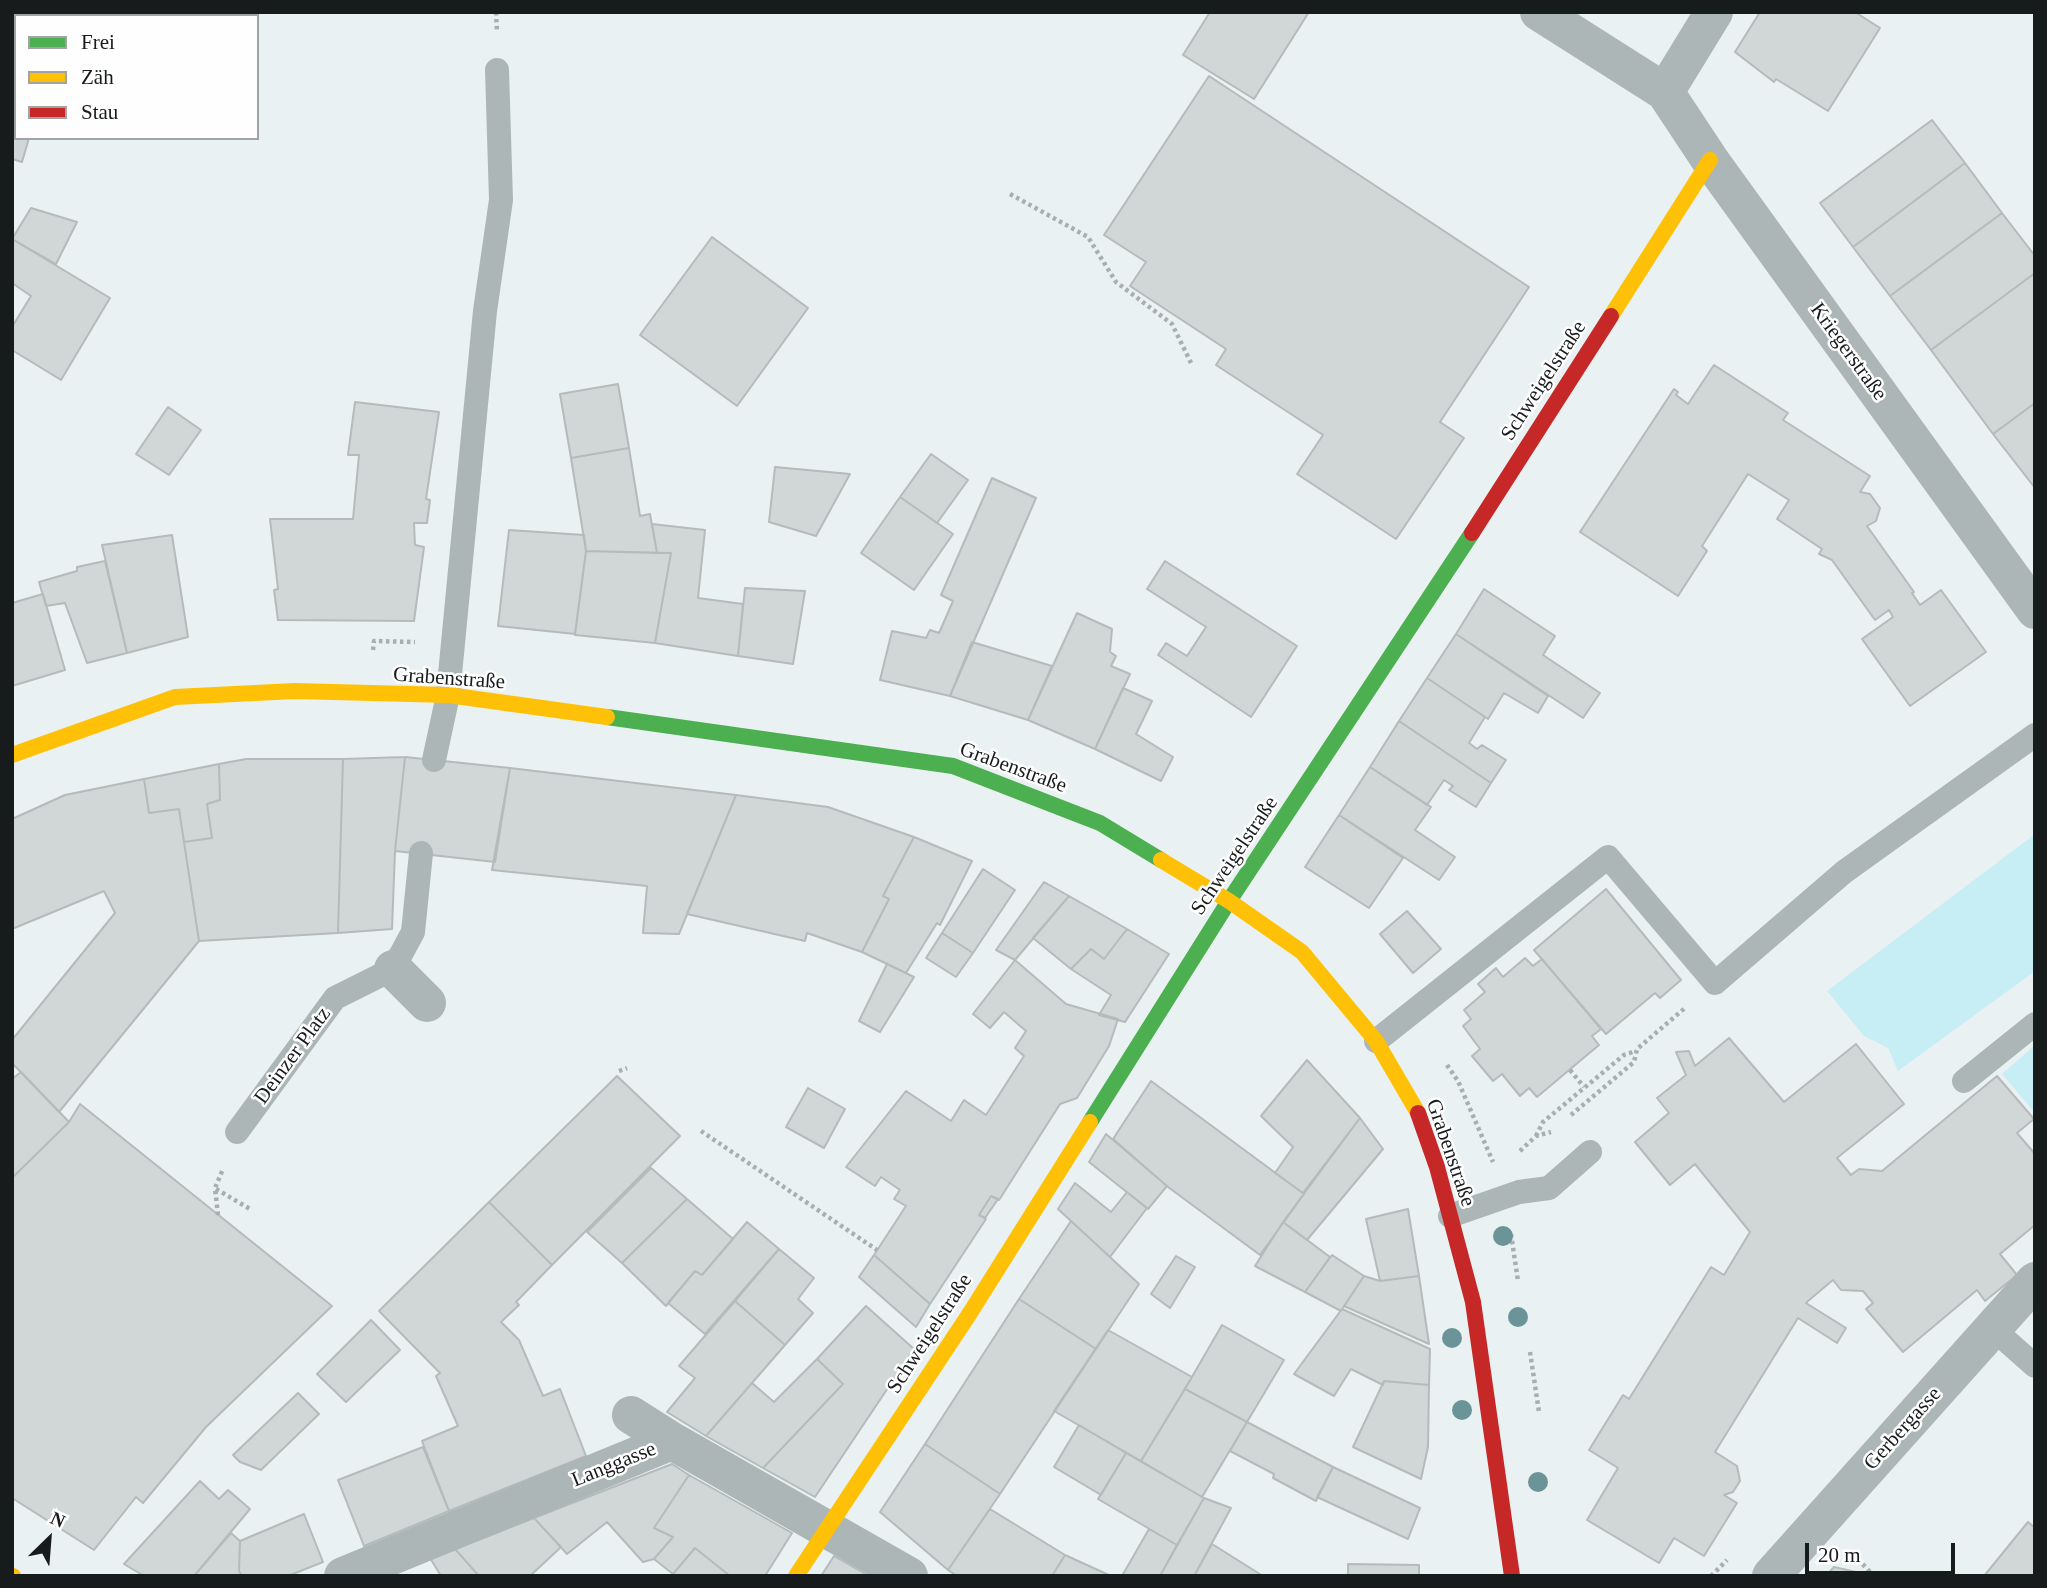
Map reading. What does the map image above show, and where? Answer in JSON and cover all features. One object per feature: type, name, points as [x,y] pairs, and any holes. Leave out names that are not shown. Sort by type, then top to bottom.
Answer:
[{"type":"main road","name":"Schweigelstraße","points":[[796,1576],[970,1313],[1228,901],[1425,607],[1710,160]]},
{"type":"main road","name":"Grabenstraße","points":[[12,755],[175,697],[295,691],[448,695],[953,766],[1100,823],[1228,901],[1302,952],[1376,1041],[1418,1112],[1473,1302],[1512,1576]]},
{"type":"street","name":"Kriegerstraße","points":[[1539,12],[1665,92],[1710,160],[2035,610]]},
{"type":"street","points":[[1665,92],[1714,12]]},
{"type":"street","points":[[393,970],[427,1003]]},
{"type":"street","name":"Gerbergasse","points":[[1771,1576],[2035,1282]]},
{"type":"street","points":[[631,1415],[672,1441]]},
{"type":"street","name":"Langgasse","points":[[343,1576],[672,1441],[909,1576]]},
{"type":"lane","points":[[434,761],[448,695],[485,311],[501,200],[497,70]]},
{"type":"lane","points":[[1376,1041],[1608,857],[1715,983],[1844,872],[2035,735]]},
{"type":"lane","points":[[393,970],[412,932],[421,853]]},
{"type":"lane","name":"Deinzer Platz","points":[[237,1132],[335,998],[393,970]]},
{"type":"lane","points":[[1964,1082],[2035,1024]]},
{"type":"lane","points":[[1450,1216],[1519,1192],[1549,1188],[1590,1152]]},
{"type":"lane","points":[[1992,1328],[2035,1366]]},
{"type":"path","points":[[1010,194],[1088,237],[1116,282],[1172,324],[1192,365]]},
{"type":"path","points":[[1536,1136],[1543,1122],[1624,1055],[1637,1050],[1715,983]]},
{"type":"path","points":[[1411,1013],[1458,1081],[1495,1167]]},
{"type":"path","points":[[619,1071],[627,1068]]},
{"type":"path","points":[[1570,1070],[1584,1087]]},
{"type":"path","points":[[701,1131],[877,1250]]},
{"type":"path","points":[[218,1214],[215,1188],[250,1209]]},
{"type":"shaded area","points":[[2035,834],[2035,971],[1898,1071],[1888,1048],[1864,1036],[1827,991]]},
{"type":"shaded area","points":[[2035,1045],[2035,1113],[2002,1074]]},
{"type":"building","points":[[12,12],[53,12],[14,14],[12,26]]},
{"type":"building","points":[[105,12],[184,14],[106,14]]},
{"type":"building","points":[[1210,12],[1309,12],[1254,99],[1183,55]]},
{"type":"building","points":[[1760,12],[1855,12],[1880,28],[1828,111],[1776,79],[1774,82],[1735,52]]},
{"type":"building","points":[[1209,76],[1529,287],[1440,422],[1464,438],[1396,539],[1297,474],[1323,435],[1216,365],[1226,349],[1130,286],[1146,262],[1104,235]]},
{"type":"building","points":[[12,81],[14,140],[28,140],[22,162],[12,159]]},
{"type":"building","points":[[1932,120],[1965,163],[1853,247],[1820,203]]},
{"type":"building","points":[[1965,163],[2002,213],[1890,296],[1853,247]]},
{"type":"building","points":[[31,208],[77,222],[56,264],[12,239]]},
{"type":"building","points":[[2002,213],[2035,256],[2035,273],[1931,350],[1890,296]]},
{"type":"building","points":[[712,237],[808,308],[737,406],[640,335]]},
{"type":"building","points":[[12,239],[110,298],[61,380],[12,350],[12,327],[31,296],[12,283]]},
{"type":"building","points":[[2035,273],[2035,403],[1993,434],[1931,350]]},
{"type":"building","points":[[1714,365],[1788,413],[1783,420],[1870,476],[1860,492],[1870,494],[1880,508],[1876,521],[1867,526],[1914,592],[1912,593],[1920,605],[1941,590],[1986,652],[1910,706],[1862,639],[1893,617],[1889,610],[1875,620],[1832,560],[1819,554],[1822,549],[1777,519],[1789,500],[1748,474],[1702,546],[1707,551],[1678,596],[1580,532],[1674,389],[1678,392],[1676,395],[1688,404]]},
{"type":"building","points":[[618,384],[629,448],[571,458],[560,394]]},
{"type":"building","points":[[355,402],[439,412],[426,499],[430,500],[427,523],[414,523],[415,545],[424,547],[414,621],[278,620],[274,590],[278,589],[270,519],[353,519],[359,455],[348,455]]},
{"type":"building","points":[[2035,403],[2035,488],[1993,434]]},
{"type":"building","points":[[168,407],[201,430],[169,475],[136,454]]},
{"type":"building","points":[[629,448],[640,516],[650,514],[657,553],[586,551],[571,458]]},
{"type":"building","points":[[931,454],[968,480],[937,523],[900,497]]},
{"type":"building","points":[[775,467],[850,474],[816,536],[769,522]]},
{"type":"building","points":[[992,478],[1036,498],[950,696],[880,680],[892,631],[926,638],[930,630],[939,633],[953,601],[941,595]]},
{"type":"building","points":[[900,497],[953,534],[914,590],[861,553]]},
{"type":"building","points":[[652,524],[705,530],[698,598],[743,604],[738,656],[655,643],[671,553],[657,553]]},
{"type":"building","points":[[509,530],[584,535],[586,551],[575,634],[498,626]]},
{"type":"building","points":[[172,535],[188,637],[127,653],[102,545]]},
{"type":"building","points":[[586,551],[671,553],[655,643],[575,635]]},
{"type":"building","points":[[105,561],[127,653],[87,663],[65,603],[46,606],[39,582],[77,571],[77,567]]},
{"type":"building","points":[[1165,561],[1297,646],[1251,717],[1158,655],[1166,643],[1187,656],[1206,627],[1147,589]]},
{"type":"building","points":[[745,588],[805,591],[793,664],[738,656]]},
{"type":"building","points":[[1484,589],[1555,636],[1543,655],[1600,693],[1583,718],[1456,634]]},
{"type":"building","points":[[43,594],[65,670],[12,686],[12,603]]},
{"type":"building","points":[[1077,613],[1112,629],[1110,652],[1116,656],[1111,666],[1130,674],[1095,749],[1028,720]]},
{"type":"building","points":[[1456,634],[1548,696],[1538,713],[1504,693],[1488,719],[1427,678]]},
{"type":"building","points":[[972,642],[1052,666],[1028,720],[950,696]]},
{"type":"building","points":[[1427,678],[1485,717],[1469,743],[1477,749],[1482,745],[1506,760],[1491,783],[1399,721]]},
{"type":"building","points":[[1123,688],[1152,701],[1136,734],[1173,757],[1161,781],[1095,749]]},
{"type":"building","points":[[1399,721],[1491,783],[1476,807],[1449,790],[1453,786],[1444,780],[1427,805],[1370,767]]},
{"type":"building","points":[[405,757],[395,851],[392,929],[338,933],[343,759]]},
{"type":"building","points":[[405,757],[510,768],[495,862],[395,851]]},
{"type":"building","points":[[246,759],[343,759],[338,933],[199,941],[184,842],[212,838],[207,804],[220,800],[219,764]]},
{"type":"building","points":[[219,764],[220,800],[207,804],[212,838],[184,842],[179,809],[149,813],[144,779]]},
{"type":"building","points":[[1370,767],[1431,807],[1415,830],[1455,857],[1439,880],[1339,815]]},
{"type":"building","points":[[510,768],[736,795],[679,934],[643,933],[647,886],[492,870]]},
{"type":"building","points":[[144,779],[149,813],[179,809],[199,941],[59,1112],[12,1063],[12,1040],[115,913],[104,891],[12,929],[12,819],[65,795]]},
{"type":"building","points":[[736,795],[828,807],[914,837],[883,896],[889,899],[862,952],[807,933],[805,941],[687,914]]},
{"type":"building","points":[[1339,815],[1403,858],[1369,908],[1305,867]]},
{"type":"building","points":[[914,837],[972,861],[940,925],[937,923],[906,973],[862,952],[889,899],[883,896]]},
{"type":"building","points":[[983,869],[1015,890],[973,953],[942,933]]},
{"type":"building","points":[[1044,882],[1069,896],[1015,960],[996,950]]},
{"type":"building","points":[[1606,889],[1681,980],[1660,998],[1655,993],[1606,1034],[1534,950]]},
{"type":"building","points":[[1069,896],[1127,929],[1104,959],[1091,949],[1071,969],[1033,938]]},
{"type":"building","points":[[1407,911],[1441,949],[1413,973],[1380,934]]},
{"type":"building","points":[[1127,929],[1169,954],[1125,1022],[1099,1015],[1111,995],[1071,969],[1091,949],[1104,959]]},
{"type":"building","points":[[942,933],[973,953],[956,977],[926,958]]},
{"type":"building","points":[[1525,958],[1533,966],[1542,959],[1601,1029],[1592,1036],[1599,1045],[1537,1097],[1529,1088],[1520,1096],[1502,1074],[1493,1081],[1472,1056],[1480,1049],[1463,1026],[1471,1019],[1464,1010],[1485,992],[1478,984],[1496,968],[1503,977]]},
{"type":"building","points":[[1015,960],[1066,1004],[1118,1019],[1109,1046],[1077,1098],[1060,1104],[999,1200],[991,1196],[979,1215],[986,1219],[930,1304],[874,1255],[906,1206],[894,1199],[900,1190],[881,1177],[875,1186],[846,1167],[906,1091],[951,1121],[964,1100],[986,1115],[1024,1056],[1015,1048],[1026,1031],[1004,1012],[990,1028],[973,1014]]},
{"type":"building","points":[[887,964],[914,977],[880,1032],[859,1021]]},
{"type":"building","points":[[1729,1038],[1784,1102],[1856,1044],[1904,1104],[1837,1158],[1851,1175],[1859,1169],[1882,1171],[1997,1076],[2034,1119],[2017,1133],[2035,1154],[2035,1225],[2000,1254],[2017,1275],[1985,1301],[1977,1290],[1903,1352],[1866,1309],[1873,1303],[1863,1291],[1841,1290],[1833,1280],[1808,1301],[1806,1303],[1846,1328],[1837,1343],[1798,1318],[1715,1452],[1737,1466],[1740,1481],[1733,1492],[1724,1495],[1737,1503],[1704,1556],[1674,1538],[1659,1563],[1587,1520],[1618,1468],[1589,1450],[1623,1395],[1629,1399],[1711,1267],[1724,1275],[1750,1232],[1695,1164],[1670,1185],[1635,1142],[1669,1113],[1657,1098],[1686,1075],[1676,1052],[1689,1051],[1695,1066]]},
{"type":"building","points":[[1307,1060],[1360,1118],[1303,1193],[1275,1173],[1293,1147],[1261,1116]]},
{"type":"building","points":[[21,1072],[69,1122],[12,1178],[12,1079]]},
{"type":"building","points":[[617,1076],[680,1136],[552,1265],[489,1202]]},
{"type":"building","points":[[1151,1081],[1304,1194],[1260,1255],[1168,1187],[1113,1139]]},
{"type":"building","points":[[808,1088],[845,1109],[824,1148],[786,1127]]},
{"type":"building","points":[[80,1104],[332,1306],[206,1427],[143,1503],[136,1497],[94,1550],[12,1498],[12,1178],[69,1122]]},
{"type":"building","points":[[1360,1118],[1383,1149],[1307,1240],[1283,1222]]},
{"type":"building","points":[[1106,1134],[1167,1186],[1148,1209],[1089,1162]]},
{"type":"building","points":[[651,1168],[687,1199],[622,1263],[587,1232]]},
{"type":"building","points":[[1075,1183],[1111,1212],[1127,1192],[1147,1208],[1110,1257],[1058,1209]]},
{"type":"building","points":[[991,1196],[998,1199],[985,1218],[979,1215]]},
{"type":"building","points":[[687,1199],[733,1239],[702,1275],[695,1271],[666,1306],[622,1263]]},
{"type":"building","points":[[489,1202],[552,1265],[516,1302],[519,1305],[501,1322],[519,1340],[543,1396],[560,1389],[586,1456],[449,1511],[422,1441],[458,1426],[436,1376],[440,1373],[379,1311]]},
{"type":"building","points":[[1408,1209],[1419,1276],[1380,1281],[1366,1219]]},
{"type":"building","points":[[1071,1221],[1139,1284],[1096,1349],[1019,1299]]},
{"type":"building","points":[[747,1222],[779,1249],[705,1334],[668,1303],[695,1271],[702,1275]]},
{"type":"building","points":[[1283,1222],[1330,1257],[1305,1292],[1255,1266]]},
{"type":"building","points":[[779,1249],[814,1278],[798,1299],[813,1313],[785,1345],[735,1301]]},
{"type":"building","points":[[874,1255],[930,1304],[916,1327],[859,1277]]},
{"type":"building","points":[[1332,1255],[1364,1276],[1341,1311],[1305,1292]]},
{"type":"building","points":[[1176,1256],[1195,1267],[1170,1308],[1151,1294]]},
{"type":"building","points":[[1364,1276],[1380,1281],[1419,1276],[1429,1344],[1344,1306]]},
{"type":"building","points":[[1019,1299],[1096,1349],[1000,1494],[925,1444]]},
{"type":"building","points":[[735,1301],[785,1345],[706,1436],[667,1412],[695,1378],[679,1366]]},
{"type":"building","points":[[866,1306],[914,1349],[815,1497],[763,1468],[843,1384],[817,1359]]},
{"type":"building","points":[[1342,1309],[1430,1349],[1429,1385],[1384,1381],[1383,1385],[1351,1369],[1334,1396],[1294,1374]]},
{"type":"building","points":[[371,1320],[400,1350],[346,1402],[317,1374]]},
{"type":"building","points":[[1222,1325],[1284,1360],[1247,1422],[1185,1389]]},
{"type":"building","points":[[1108,1330],[1192,1377],[1141,1461],[1054,1411]]},
{"type":"building","points":[[817,1359],[843,1384],[763,1468],[706,1436],[752,1383],[774,1402]]},
{"type":"building","points":[[1384,1381],[1429,1385],[1428,1447],[1421,1479],[1353,1447]]},
{"type":"building","points":[[1185,1389],[1247,1422],[1202,1497],[1141,1461]]},
{"type":"building","points":[[298,1393],[319,1414],[261,1470],[240,1462],[233,1455]]},
{"type":"building","points":[[1247,1422],[1333,1467],[1316,1501],[1273,1478],[1274,1474],[1230,1451]]},
{"type":"building","points":[[1079,1425],[1126,1453],[1101,1495],[1054,1467]]},
{"type":"building","points":[[925,1444],[1000,1494],[948,1570],[880,1512]]},
{"type":"building","points":[[423,1447],[449,1511],[364,1546],[338,1480]]},
{"type":"building","points":[[1126,1453],[1204,1498],[1177,1545],[1098,1499]]},
{"type":"building","points":[[672,1464],[689,1475],[654,1528],[673,1537],[654,1559],[643,1562],[607,1522],[567,1554],[534,1518]]},
{"type":"building","points":[[1333,1467],[1420,1508],[1408,1539],[1317,1497]]},
{"type":"building","points":[[689,1475],[792,1533],[765,1576],[730,1576],[695,1548],[673,1574],[654,1559],[673,1537],[654,1528]]},
{"type":"building","points":[[200,1481],[219,1499],[228,1490],[250,1509],[194,1576],[144,1576],[124,1564]]},
{"type":"building","points":[[1204,1498],[1231,1508],[1194,1576],[1160,1576]]},
{"type":"building","points":[[990,1509],[1065,1555],[1052,1576],[957,1576],[948,1570]]},
{"type":"building","points":[[304,1514],[323,1562],[288,1576],[242,1576],[239,1571],[240,1541]]},
{"type":"building","points":[[534,1518],[561,1547],[530,1576],[479,1576],[455,1549]]},
{"type":"building","points":[[2028,1522],[2035,1528],[2035,1576],[1984,1576]]},
{"type":"building","points":[[1149,1529],[1177,1545],[1160,1576],[1122,1576]]},
{"type":"building","points":[[231,1533],[240,1541],[239,1571],[242,1576],[194,1576]]},
{"type":"building","points":[[1212,1544],[1263,1576],[1194,1576]]},
{"type":"building","points":[[695,1548],[730,1576],[675,1576],[673,1574]]},
{"type":"building","points":[[455,1549],[479,1576],[441,1576],[430,1558]]},
{"type":"building","points":[[1065,1555],[1111,1576],[1052,1576]]},
{"type":"building","points":[[834,1556],[869,1576],[821,1576]]},
{"type":"building","points":[[1348,1564],[1419,1565],[1419,1576],[1348,1576]]},
{"type":"building","points":[[1834,1567],[1856,1572],[1859,1576],[1826,1576]]},
{"type":"traffic: fast","points":[[1090,1122],[1229,901],[1472,533]]},
{"type":"traffic: fast","points":[[607,717],[953,766],[1100,823],[1161,860]]},
{"type":"traffic: slow","points":[[1611,316],[1710,160]]},
{"type":"traffic: slow","points":[[12,755],[175,697],[295,691],[448,695],[607,717]]},
{"type":"traffic: slow","points":[[1161,860],[1229,901],[1302,952],[1376,1041],[1418,1113]]},
{"type":"traffic: slow","points":[[796,1576],[970,1313],[1090,1122]]},
{"type":"traffic: jam","points":[[1472,533],[1611,316]]},
{"type":"traffic: jam","points":[[1418,1113],[1437,1167],[1473,1302],[1512,1576]]}]
